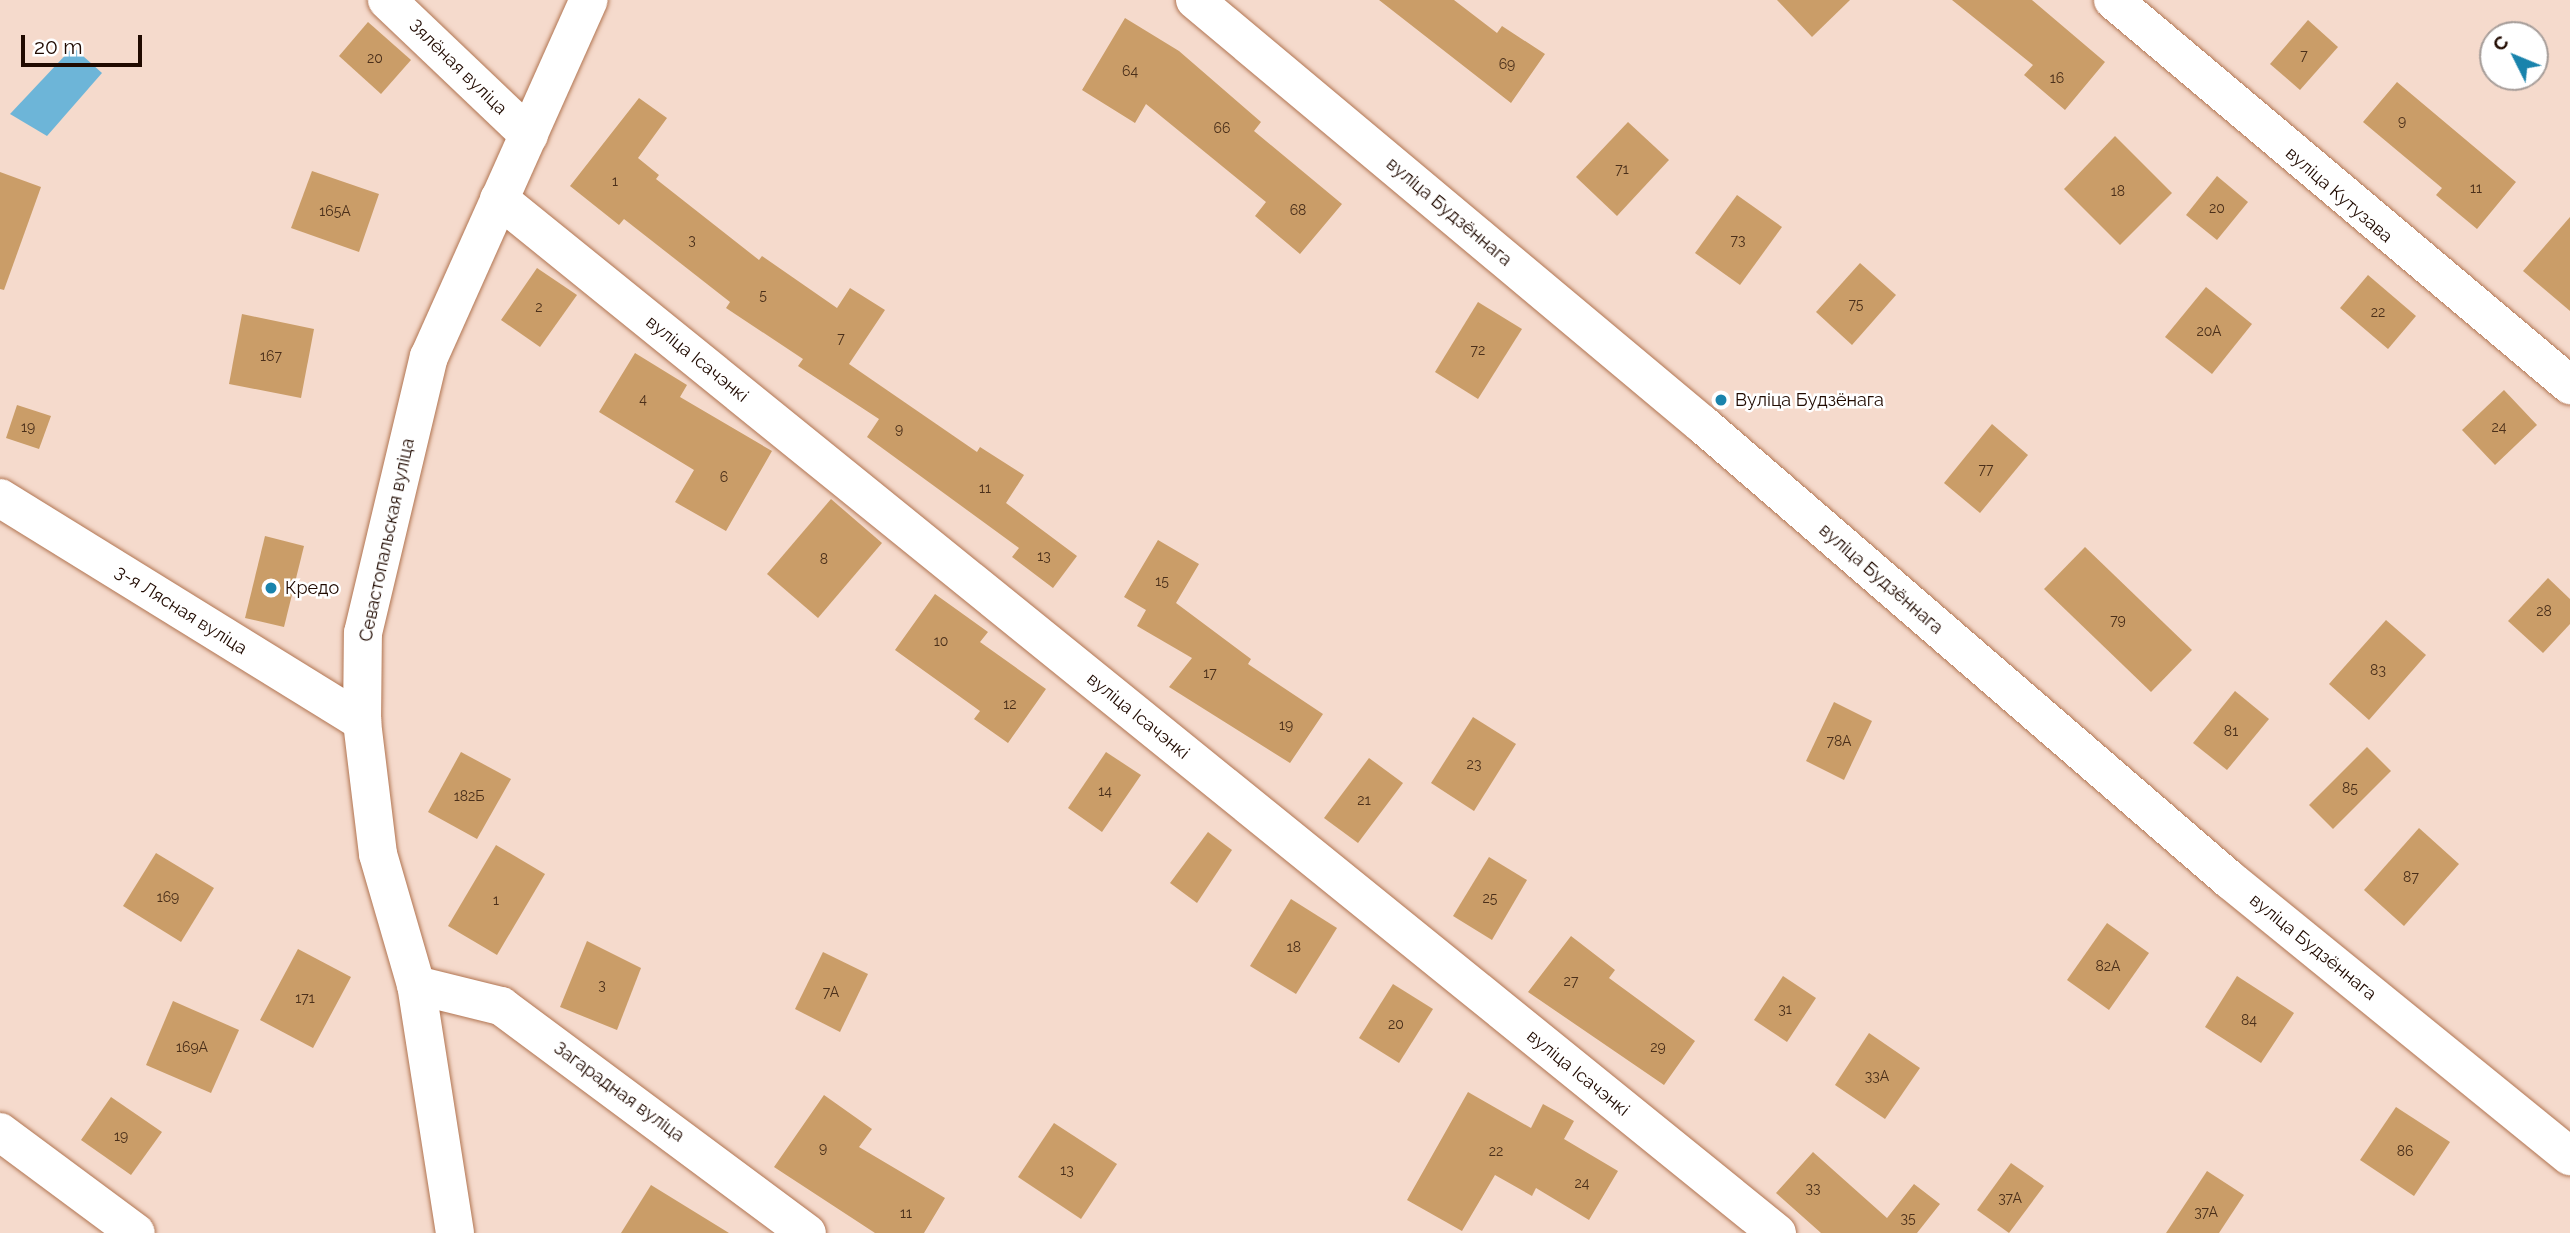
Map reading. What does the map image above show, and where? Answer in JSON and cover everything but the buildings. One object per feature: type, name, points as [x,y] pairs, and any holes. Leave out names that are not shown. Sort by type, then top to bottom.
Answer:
[{"type":"street","name":"Зялёная вуліца","points":[[387,0],[529,135]]},
{"type":"street","name":"Севастопальская вуліца","points":[[455,1233],[416,985],[378,854],[362,722],[363,633],[429,357],[589,0]]},
{"type":"street","name":"вуліца Будзённага","points":[[1195,0],[1702,424],[2230,880],[2570,1156]]},
{"type":"street","name":"вуліца Кутузава","points":[[2113,0],[2570,385]]},
{"type":"street","name":"вуліца Ісачэнкі","points":[[499,199],[1777,1233]]},
{"type":"street","name":"3-я Лясная вуліца","points":[[0,498],[362,722]]},
{"type":"street","name":"Загарадная вуліца","points":[[416,985],[501,1006],[807,1233]]},
{"type":"street","points":[[0,1132],[136,1233]]},
{"type":"water","points":[[73,47],[102,73],[47,136],[10,114]]},
{"type":"place","name":"Вуліца Будзёнага","points":[[1721,400]]},
{"type":"place","name":"Кредо","points":[[271,588]]}]
